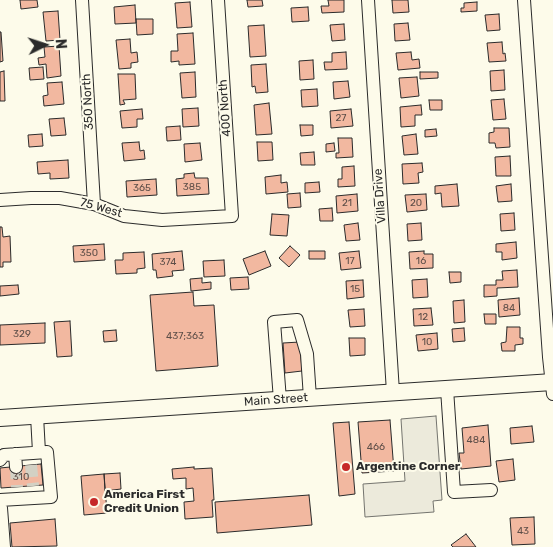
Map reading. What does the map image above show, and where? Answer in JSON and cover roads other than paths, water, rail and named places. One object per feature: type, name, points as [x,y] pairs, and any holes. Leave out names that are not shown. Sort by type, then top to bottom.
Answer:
[{"type":"main road","name":"Main Street","points":[[0,418],[447,388],[553,386]]},
{"type":"street","name":"350 North","points":[[82,0],[94,204]]},
{"type":"street","name":"400 North","points":[[218,0],[232,216]]},
{"type":"street","name":"Villa Drive","points":[[368,0],[392,392]]},
{"type":"street","points":[[524,0],[548,355],[553,386]]},
{"type":"street","name":"75 West","points":[[0,200],[60,198],[94,204],[124,216],[162,220],[232,216]]},
{"type":"street","points":[[280,400],[274,322],[297,320],[307,354],[310,398]]},
{"type":"street","points":[[447,388],[454,492],[491,490]]},
{"type":"street","points":[[34,457],[37,416]]},
{"type":"street","points":[[0,460],[4,455],[15,460],[34,457],[47,452],[51,497],[33,492],[18,493],[0,503],[4,547]]},
{"type":"tunnel","points":[[31,465],[33,486]]},
{"type":"tunnel","points":[[16,467],[17,487]]},
{"type":"place","name":"Argentine Corner","points":[[346,467]]},
{"type":"place","name":"America First Credit Union","points":[[94,502]]}]
